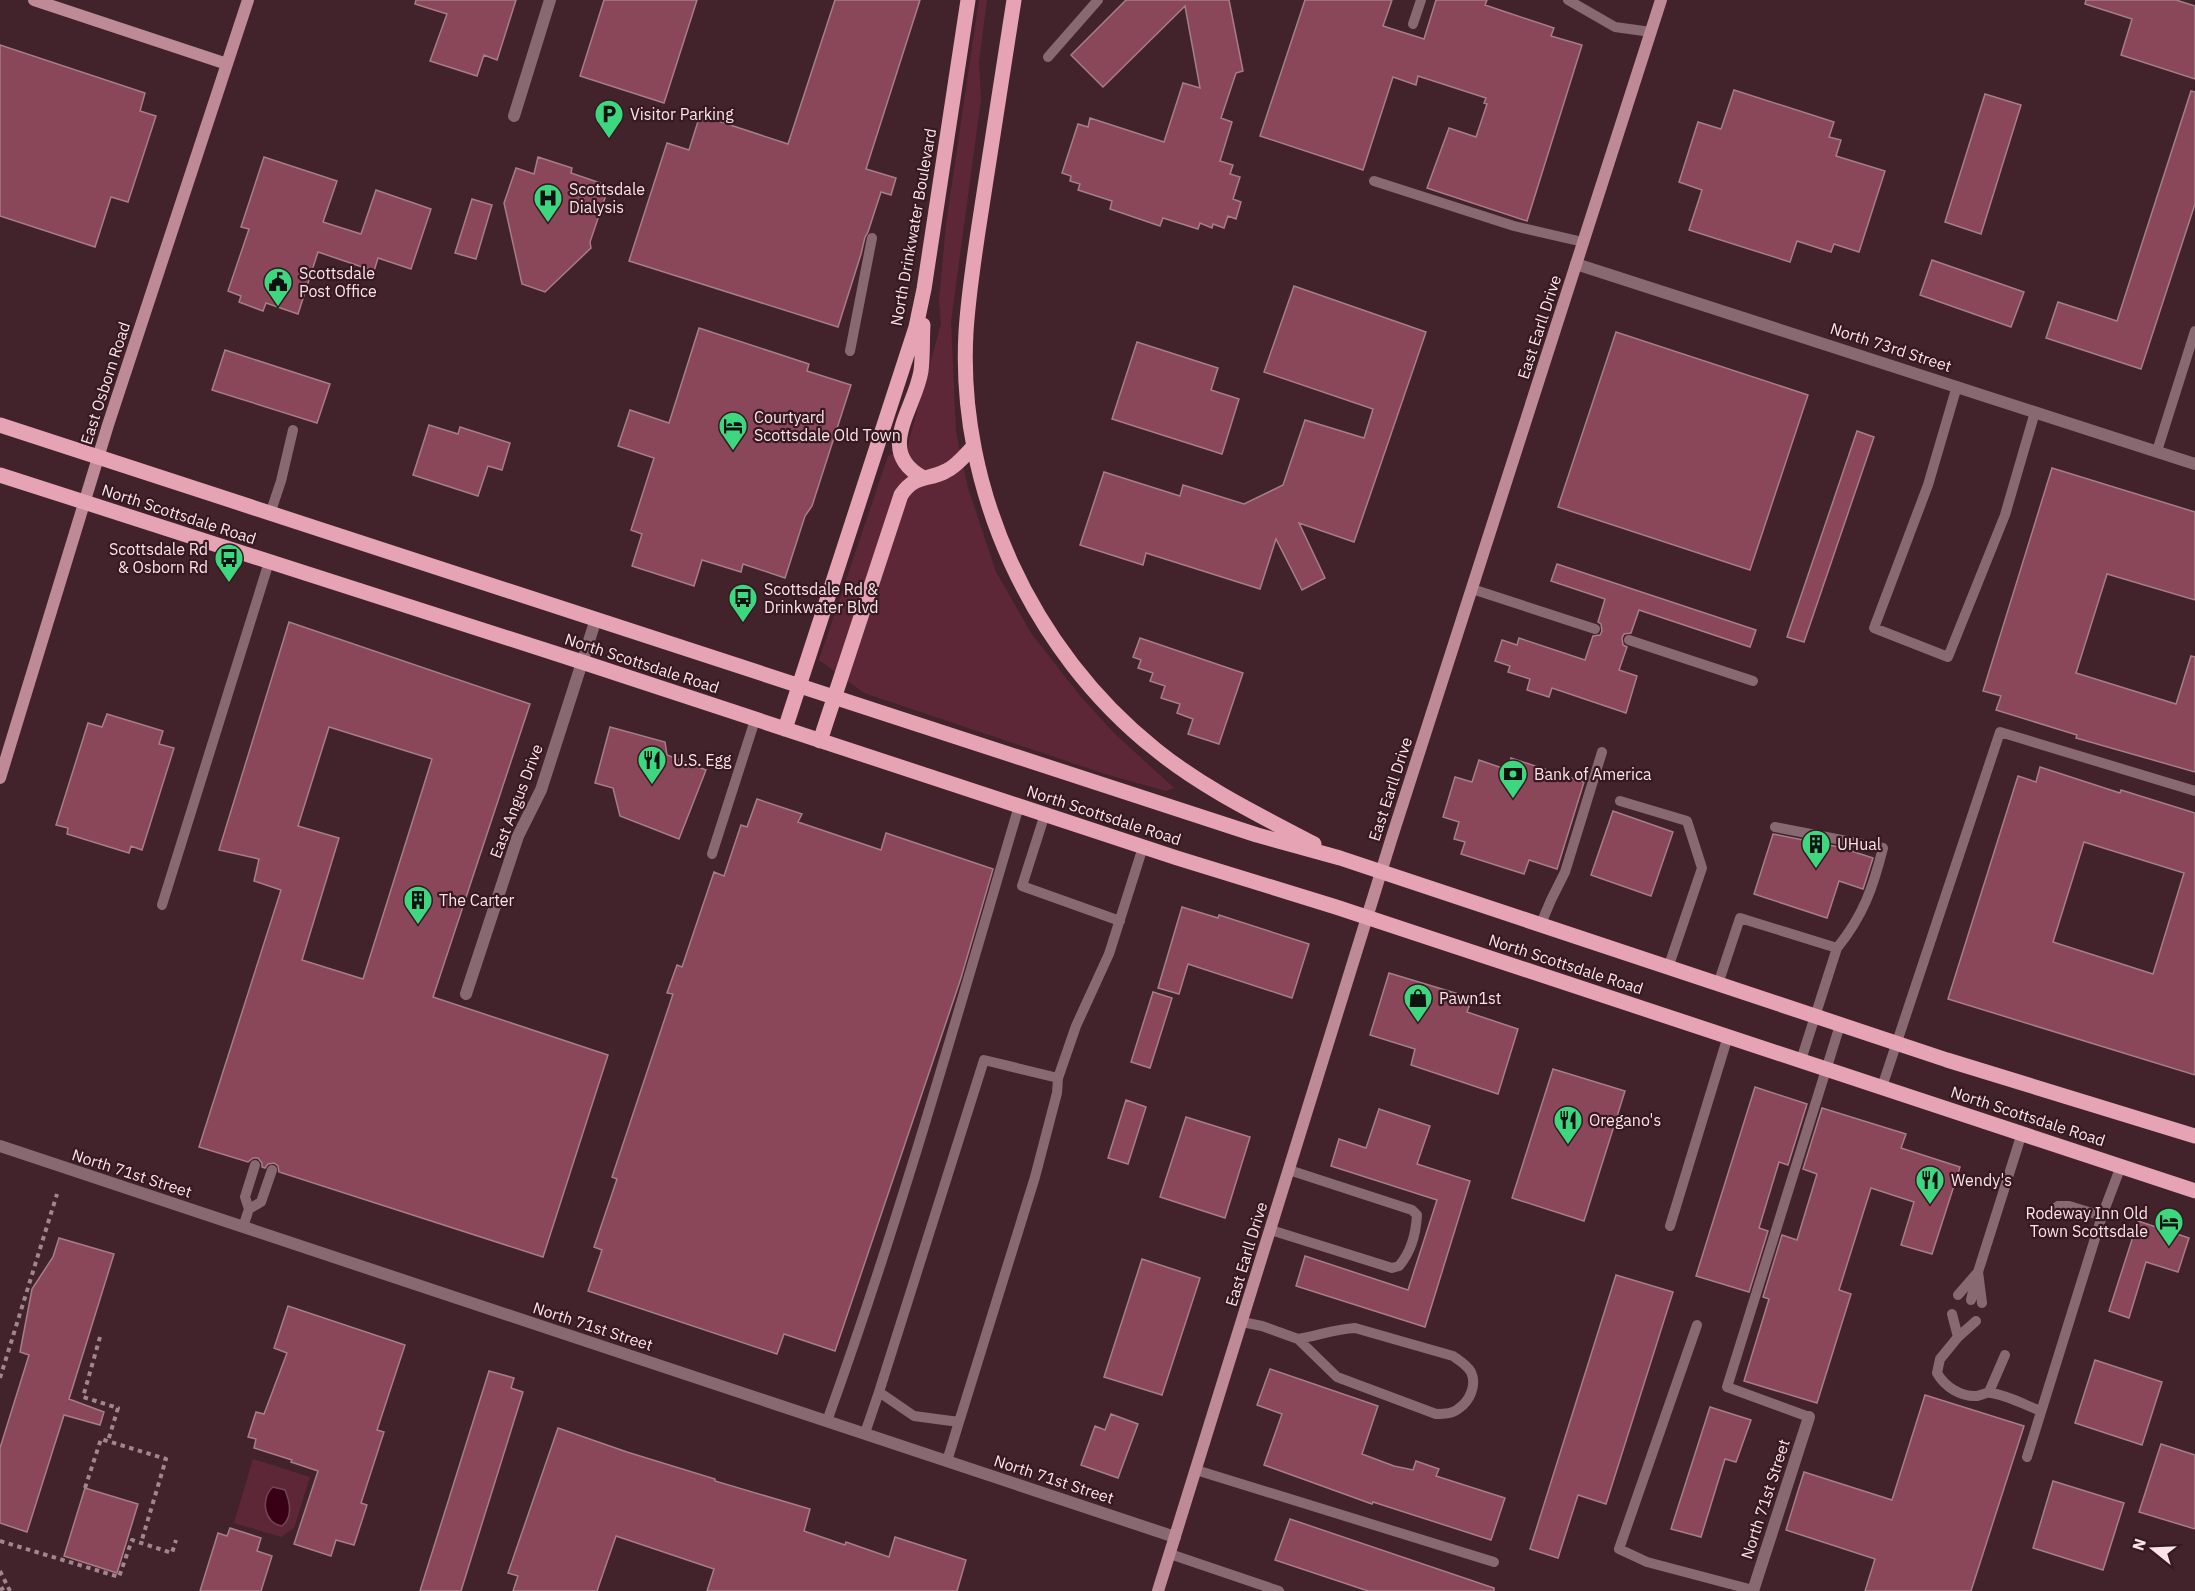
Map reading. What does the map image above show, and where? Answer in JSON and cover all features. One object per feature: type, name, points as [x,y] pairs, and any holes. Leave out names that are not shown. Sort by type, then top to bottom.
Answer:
[{"type":"main road","name":"North Drinkwater Boulevard","points":[[785,729],[916,327],[924,289],[968,0]]},
{"type":"main road","points":[[1014,0],[974,255],[966,333],[966,374],[974,446],[996,524],[1027,596],[1071,663],[1124,722],[1155,749],[1190,774],[1254,812],[1340,858]]},
{"type":"main road","points":[[922,477],[905,464],[898,446],[921,371],[924,289]]},
{"type":"main road","name":"North Scottsdale Road","points":[[0,424],[834,698],[1257,835],[1340,858],[1840,1025],[2195,1136]]},
{"type":"main road","points":[[820,741],[897,502],[905,489],[922,477],[936,476],[949,470],[974,446]]},
{"type":"main road","name":"North Scottsdale Road","points":[[0,475],[1367,918],[2195,1191]]},
{"type":"street","points":[[34,0],[227,64]]},
{"type":"street","name":"East Osborn Road","points":[[0,778],[5,743],[86,503],[99,456],[248,0]]},
{"type":"street","points":[[514,116],[550,0]]},
{"type":"street","name":"East Earll Drive","points":[[1158,1591],[1367,918],[1661,0]]},
{"type":"street","name":"North 73rd Street","points":[[1576,264],[2195,464]]},
{"type":"street","name":"East Angus Drive","points":[[466,994],[518,836],[541,790],[596,619]]},
{"type":"street","name":"North 71st Street","points":[[0,1146],[1175,1537]]},
{"type":"street","name":"North 71st Street","points":[[1753,1590],[1809,1417]]},
{"type":"lane","points":[[1048,57],[1098,0]]},
{"type":"lane","points":[[1413,24],[1420,0]]},
{"type":"lane","points":[[1568,0],[1615,27],[1651,32]]},
{"type":"lane","points":[[1374,181],[1514,226],[1583,242]]},
{"type":"lane","points":[[850,351],[872,238]]},
{"type":"lane","points":[[2157,451],[2195,331]]},
{"type":"lane","points":[[1957,386],[1928,485],[1874,628],[1948,657],[2005,515],[2035,412]]},
{"type":"lane","points":[[270,514],[281,481],[293,430]]},
{"type":"lane","points":[[162,905],[269,562]]},
{"type":"lane","points":[[1472,589],[1596,629]]},
{"type":"lane","points":[[1629,640],[1753,681]]},
{"type":"lane","points":[[712,854],[755,720]]},
{"type":"lane","points":[[1882,1087],[2000,732],[2195,791]]},
{"type":"lane","points":[[1540,926],[1565,873],[1602,752]]},
{"type":"lane","points":[[1620,801],[1687,821],[1702,868],[1668,968]]},
{"type":"lane","points":[[827,1421],[926,1119],[1019,806]]},
{"type":"lane","points":[[1045,814],[1022,886],[1120,921]]},
{"type":"lane","points":[[1775,827],[1882,848],[1865,907],[1837,948],[1801,1060]]},
{"type":"lane","points":[[946,1461],[1035,1176],[1057,1093],[1058,1078],[1076,1026],[1109,954],[1143,847]]},
{"type":"lane","points":[[1718,984],[1740,918],[1837,948]]},
{"type":"lane","points":[[1809,1417],[1727,1387],[1840,1025]]},
{"type":"lane","points":[[1670,1226],[1728,1036]]},
{"type":"lane","points":[[865,1433],[984,1060],[1058,1078]]},
{"type":"lane","points":[[1976,1302],[1978,1272],[2022,1133]]},
{"type":"lane","points":[[243,1227],[249,1209],[245,1197],[255,1165]]},
{"type":"lane","points":[[2027,1456],[2102,1216],[2121,1166]]},
{"type":"lane","points":[[249,1209],[261,1202],[272,1170]]},
{"type":"lane","points":[[1271,1230],[1392,1268],[1399,1266],[1410,1248],[1417,1215],[1412,1210],[1289,1170]]},
{"type":"lane","points":[[2053,1211],[2058,1206],[2069,1206],[2102,1216]]},
{"type":"lane","points":[[1958,1295],[1978,1272]]},
{"type":"lane","points":[[1953,1314],[1958,1337]]},
{"type":"lane","points":[[1971,1319],[1940,1359],[1937,1373],[1947,1385],[1965,1395],[1978,1396],[1989,1392],[2041,1411]]},
{"type":"lane","points":[[1242,1322],[1262,1326],[1298,1339],[1337,1377],[1436,1414],[1448,1414],[1458,1410],[1470,1396],[1474,1382],[1470,1371],[1453,1356],[1355,1328],[1339,1329],[1322,1335],[1298,1339]]},
{"type":"lane","points":[[1696,1326],[1619,1549],[1647,1562],[1753,1590]]},
{"type":"lane","points":[[1989,1392],[2005,1355]]},
{"type":"lane","points":[[879,1392],[914,1416],[959,1422]]},
{"type":"lane","points":[[1196,1470],[1494,1562]]},
{"type":"lane","points":[[1170,1554],[1279,1591]]},
{"type":"path","points":[[0,1377],[57,1194]]},
{"type":"path","points":[[100,1337],[82,1397],[118,1408],[108,1441]]},
{"type":"path","points":[[85,1488],[101,1439],[166,1459],[141,1543]]},
{"type":"path","points":[[0,1541],[120,1577],[132,1540],[172,1553],[176,1540]]},
{"type":"path","points":[[0,1571],[10,1591]]},
{"type":"path","points":[[0,1590],[7,1586]]},
{"type":"shaded area","points":[[979,0],[987,0],[979,62],[981,99],[951,322],[956,432],[968,488],[996,572],[1031,633],[1081,697],[1114,733],[1174,788],[1166,791],[1105,774],[864,693],[819,660],[888,456],[907,448],[941,324],[939,301],[946,224]]},
{"type":"shaded area","points":[[253,1459],[310,1477],[294,1528],[281,1537],[234,1523]]},
{"type":"shaded area","points":[[273,1487],[285,1490],[288,1499],[289,1514],[282,1526],[271,1521],[266,1510],[266,1497]]},
{"type":"building","points":[[416,0],[516,0],[497,60],[484,55],[477,76],[430,61],[447,14],[415,4]]},
{"type":"building","points":[[604,0],[697,0],[664,103],[580,76]]},
{"type":"building","points":[[835,0],[920,0],[866,169],[896,178],[891,195],[881,192],[838,327],[629,261],[667,143],[689,150],[700,115],[788,144]]},
{"type":"building","points":[[1126,0],[1229,0],[1243,71],[1236,73],[1221,118],[1232,122],[1220,161],[1233,165],[1230,174],[1240,177],[1233,199],[1241,202],[1236,219],[1228,216],[1224,228],[1213,224],[1212,228],[1200,223],[1198,229],[1163,218],[1160,226],[1110,209],[1112,201],[1078,190],[1080,184],[1070,181],[1071,176],[1062,173],[1078,124],[1088,127],[1090,118],[1164,142],[1183,83],[1200,88],[1185,6],[1103,87],[1071,55]]},
{"type":"building","points":[[1305,0],[1392,0],[1383,26],[1424,39],[1436,0],[1487,0],[1485,5],[1554,28],[1551,36],[1582,45],[1527,221],[1427,188],[1449,128],[1476,137],[1487,104],[1484,103],[1486,98],[1418,76],[1416,85],[1393,77],[1363,170],[1260,136]]},
{"type":"building","points":[[2086,0],[2176,0],[2195,6],[2195,79],[2121,55],[2132,19],[2085,4]]},
{"type":"building","points":[[0,45],[145,93],[140,111],[156,116],[128,202],[111,197],[95,247],[0,216]]},
{"type":"building","points":[[1734,90],[1834,122],[1829,137],[1841,140],[1836,156],[1885,171],[1859,252],[1834,244],[1831,252],[1797,241],[1790,262],[1689,230],[1702,190],[1679,182],[1698,122],[1721,129]]},
{"type":"building","points":[[2191,91],[2195,92],[2195,204],[2141,369],[2046,338],[2058,302],[2117,321]]},
{"type":"building","points":[[1985,94],[2021,105],[1981,234],[1945,222]]},
{"type":"building","points":[[264,157],[337,181],[323,222],[361,234],[376,190],[431,209],[411,269],[378,258],[374,271],[318,252],[298,314],[266,303],[263,311],[239,302],[241,296],[228,291],[249,229],[241,227]]},
{"type":"building","name":"Scottsdale Dialysis","points":[[538,157],[572,168],[571,173],[609,186],[590,242],[591,248],[545,292],[522,284],[504,203],[516,168],[534,174]]},
{"type":"building","points":[[472,199],[492,205],[476,259],[455,253]]},
{"type":"building","points":[[1932,260],[2024,292],[2011,327],[1920,295]]},
{"type":"building","points":[[1294,286],[1426,332],[1354,542],[1299,523],[1325,578],[1302,590],[1276,539],[1260,589],[1146,553],[1143,565],[1080,545],[1104,472],[1180,496],[1183,485],[1244,504],[1283,485],[1305,420],[1364,438],[1373,409],[1264,372]]},
{"type":"building","name":"Courtyard Scottsdale Old Town","points":[[699,328],[809,364],[807,371],[851,385],[812,506],[805,516],[785,578],[743,564],[741,572],[702,560],[694,586],[632,566],[642,534],[631,530],[654,458],[618,446],[630,410],[669,423]]},
{"type":"building","points":[[1616,332],[1808,395],[1750,570],[1558,507]]},
{"type":"building","points":[[1137,342],[1218,368],[1211,390],[1239,399],[1222,454],[1112,419]]},
{"type":"building","points":[[225,350],[330,384],[317,423],[212,390]]},
{"type":"building","points":[[429,425],[458,434],[460,427],[510,443],[502,470],[488,466],[478,496],[413,475]]},
{"type":"building","points":[[1857,431],[1874,437],[1804,642],[1787,637]]},
{"type":"building","points":[[2052,468],[2195,512],[2195,600],[2107,574],[2076,673],[2176,704],[2191,656],[2195,657],[2195,772],[2076,738],[2077,735],[1996,710],[2001,696],[1983,691]]},
{"type":"building","points":[[1557,564],[1756,630],[1750,647],[1639,610],[1631,633],[1624,634],[1622,638],[1623,645],[1627,647],[1619,670],[1637,676],[1626,713],[1552,688],[1549,697],[1527,690],[1530,679],[1508,672],[1510,666],[1495,661],[1502,640],[1517,645],[1519,638],[1585,660],[1593,636],[1600,635],[1602,631],[1601,624],[1598,622],[1605,599],[1551,581]]},
{"type":"building","name":"The Carter","points":[[289,622],[530,704],[433,997],[608,1055],[543,1257],[279,1172],[278,1166],[274,1163],[268,1164],[265,1168],[262,1167],[258,1158],[253,1158],[248,1162],[199,1147],[281,890],[254,881],[259,859],[219,850]],"holes":[[[329,727],[432,759],[363,979],[302,960],[339,838],[298,826]]]},
{"type":"building","points":[[1140,638],[1243,673],[1219,744],[1188,734],[1193,719],[1177,713],[1180,704],[1161,698],[1165,686],[1150,681],[1153,673],[1138,668],[1141,660],[1133,657]]},
{"type":"building","points":[[107,714],[163,731],[159,744],[174,748],[142,850],[131,846],[129,853],[67,834],[68,828],[56,825],[88,723],[102,727]]},
{"type":"building","name":"U.S. Egg","points":[[610,727],[665,742],[667,755],[706,770],[679,839],[620,816],[613,788],[595,783]]},
{"type":"building","name":"Bank of America","points":[[1511,758],[1584,782],[1557,869],[1529,860],[1524,874],[1461,854],[1465,842],[1454,839],[1459,822],[1443,817],[1455,777],[1472,782],[1479,760],[1508,770]]},
{"type":"building","points":[[2040,767],[2120,793],[2121,790],[2195,813],[2195,1075],[1948,999],[2018,776],[2036,782]],"holes":[[[2084,842],[2184,873],[2153,974],[2053,942]]]},
{"type":"building","points":[[757,799],[802,814],[798,822],[881,850],[886,833],[993,869],[961,978],[835,1351],[784,1334],[777,1354],[588,1291],[602,1250],[594,1247],[617,1179],[612,1177],[673,994],[667,993],[677,965],[682,967],[714,872],[724,876],[741,825],[747,827]]},
{"type":"building","points":[[1613,811],[1673,832],[1651,896],[1591,875]]},
{"type":"building","name":"UHual","points":[[1773,834],[1839,847],[1873,858],[1863,889],[1839,881],[1827,918],[1754,894]]},
{"type":"building","points":[[1182,907],[1218,918],[1219,915],[1309,944],[1292,998],[1188,964],[1179,994],[1158,988]]},
{"type":"building","name":"Pawn1st","points":[[1389,973],[1472,998],[1467,1012],[1518,1029],[1498,1094],[1411,1065],[1415,1049],[1370,1035]]},
{"type":"building","points":[[1153,992],[1172,998],[1150,1068],[1131,1062]]},
{"type":"building","name":"Oregano's","points":[[1553,1069],[1625,1091],[1584,1221],[1512,1198]]},
{"type":"building","points":[[1755,1087],[1807,1104],[1788,1165],[1779,1162],[1759,1228],[1768,1231],[1749,1292],[1696,1276]]},
{"type":"building","points":[[1126,1100],[1146,1107],[1128,1164],[1108,1158]]},
{"type":"building","points":[[1822,1108],[1906,1134],[1901,1148],[1960,1167],[1932,1254],[1901,1245],[1914,1202],[1871,1188],[1839,1290],[1851,1294],[1817,1403],[1744,1381],[1769,1299],[1763,1297],[1782,1235],[1797,1240],[1817,1174],[1803,1169]]},
{"type":"building","points":[[1379,1109],[1430,1126],[1417,1164],[1470,1181],[1425,1327],[1296,1286],[1305,1256],[1408,1290],[1437,1200],[1331,1166],[1339,1139],[1366,1148]]},
{"type":"building","points":[[1186,1117],[1250,1137],[1225,1218],[1160,1197]]},
{"type":"building","points":[[2138,1221],[2189,1238],[2178,1272],[2146,1262],[2129,1318],[2109,1311]]},
{"type":"building","points":[[59,1238],[114,1254],[69,1399],[104,1412],[100,1425],[64,1415],[27,1532],[0,1523],[0,1448],[29,1355],[20,1352],[32,1289],[53,1257]]},
{"type":"building","points":[[1142,1259],[1200,1278],[1162,1395],[1104,1377]]},
{"type":"building","points":[[1616,1275],[1673,1292],[1606,1504],[1578,1495],[1558,1558],[1530,1549]]},
{"type":"building","points":[[288,1306],[405,1345],[377,1430],[384,1432],[361,1503],[367,1505],[354,1545],[336,1540],[331,1556],[294,1544],[318,1471],[254,1448],[256,1439],[248,1437],[256,1412],[264,1414],[287,1353],[274,1348]]},
{"type":"building","points":[[2095,1360],[2162,1382],[2142,1445],[2075,1423]]},
{"type":"building","points":[[1270,1369],[1378,1406],[1362,1454],[1394,1466],[1413,1470],[1416,1461],[1439,1469],[1436,1476],[1505,1498],[1491,1540],[1373,1502],[1372,1504],[1264,1465],[1282,1414],[1257,1405]]},
{"type":"building","points":[[489,1371],[514,1378],[511,1388],[523,1392],[461,1591],[420,1591]]},
{"type":"building","points":[[1925,1395],[2024,1426],[1971,1591],[1865,1591],[1875,1559],[1786,1530],[1804,1472],[1892,1500]]},
{"type":"building","points":[[1710,1407],[1751,1420],[1736,1462],[1725,1459],[1701,1537],[1671,1529]]},
{"type":"building","points":[[1111,1414],[1138,1424],[1118,1478],[1081,1465],[1095,1426],[1105,1430]]},
{"type":"building","points":[[558,1428],[715,1479],[715,1481],[810,1509],[804,1531],[845,1545],[846,1542],[889,1557],[895,1537],[966,1560],[957,1591],[707,1591],[714,1569],[616,1536],[597,1591],[513,1591],[518,1576],[508,1573]]},
{"type":"building","points":[[2161,1444],[2195,1455],[2195,1529],[2139,1512]]},
{"type":"building","points":[[2053,1481],[2124,1503],[2103,1570],[2033,1548]]},
{"type":"building","points":[[85,1488],[138,1504],[117,1573],[64,1556]]},
{"type":"building","points":[[1290,1519],[1494,1588],[1494,1591],[1368,1591],[1275,1560]]},
{"type":"building","points":[[230,1528],[261,1538],[257,1551],[272,1556],[261,1591],[200,1591],[218,1533],[227,1536]]},
{"type":"place","name":"Visitor Parking","points":[[609,140]]},
{"type":"place","name":"Scottsdale Dialysis","points":[[548,224]]},
{"type":"place","name":"Scottsdale Post Office","points":[[278,308]]},
{"type":"place","name":"Courtyard Scottsdale Old Town","points":[[733,452]]},
{"type":"place","name":"Scottsdale Rd & Osborn Rd","points":[[229,584]]},
{"type":"place","name":"Scottsdale Rd & Drinkwater Blvd","points":[[743,624]]},
{"type":"place","name":"U.S. Egg","points":[[652,786]]},
{"type":"place","name":"Bank of America","points":[[1513,800]]},
{"type":"place","name":"UHual","points":[[1816,870]]},
{"type":"place","name":"The Carter","points":[[418,926]]},
{"type":"place","name":"Pawn1st","points":[[1418,1024]]},
{"type":"place","name":"Oregano's","points":[[1568,1146]]},
{"type":"place","name":"Wendy's","points":[[1930,1206]]},
{"type":"place","name":"Rodeway Inn Old Town Scottsdale","points":[[2169,1248]]}]
